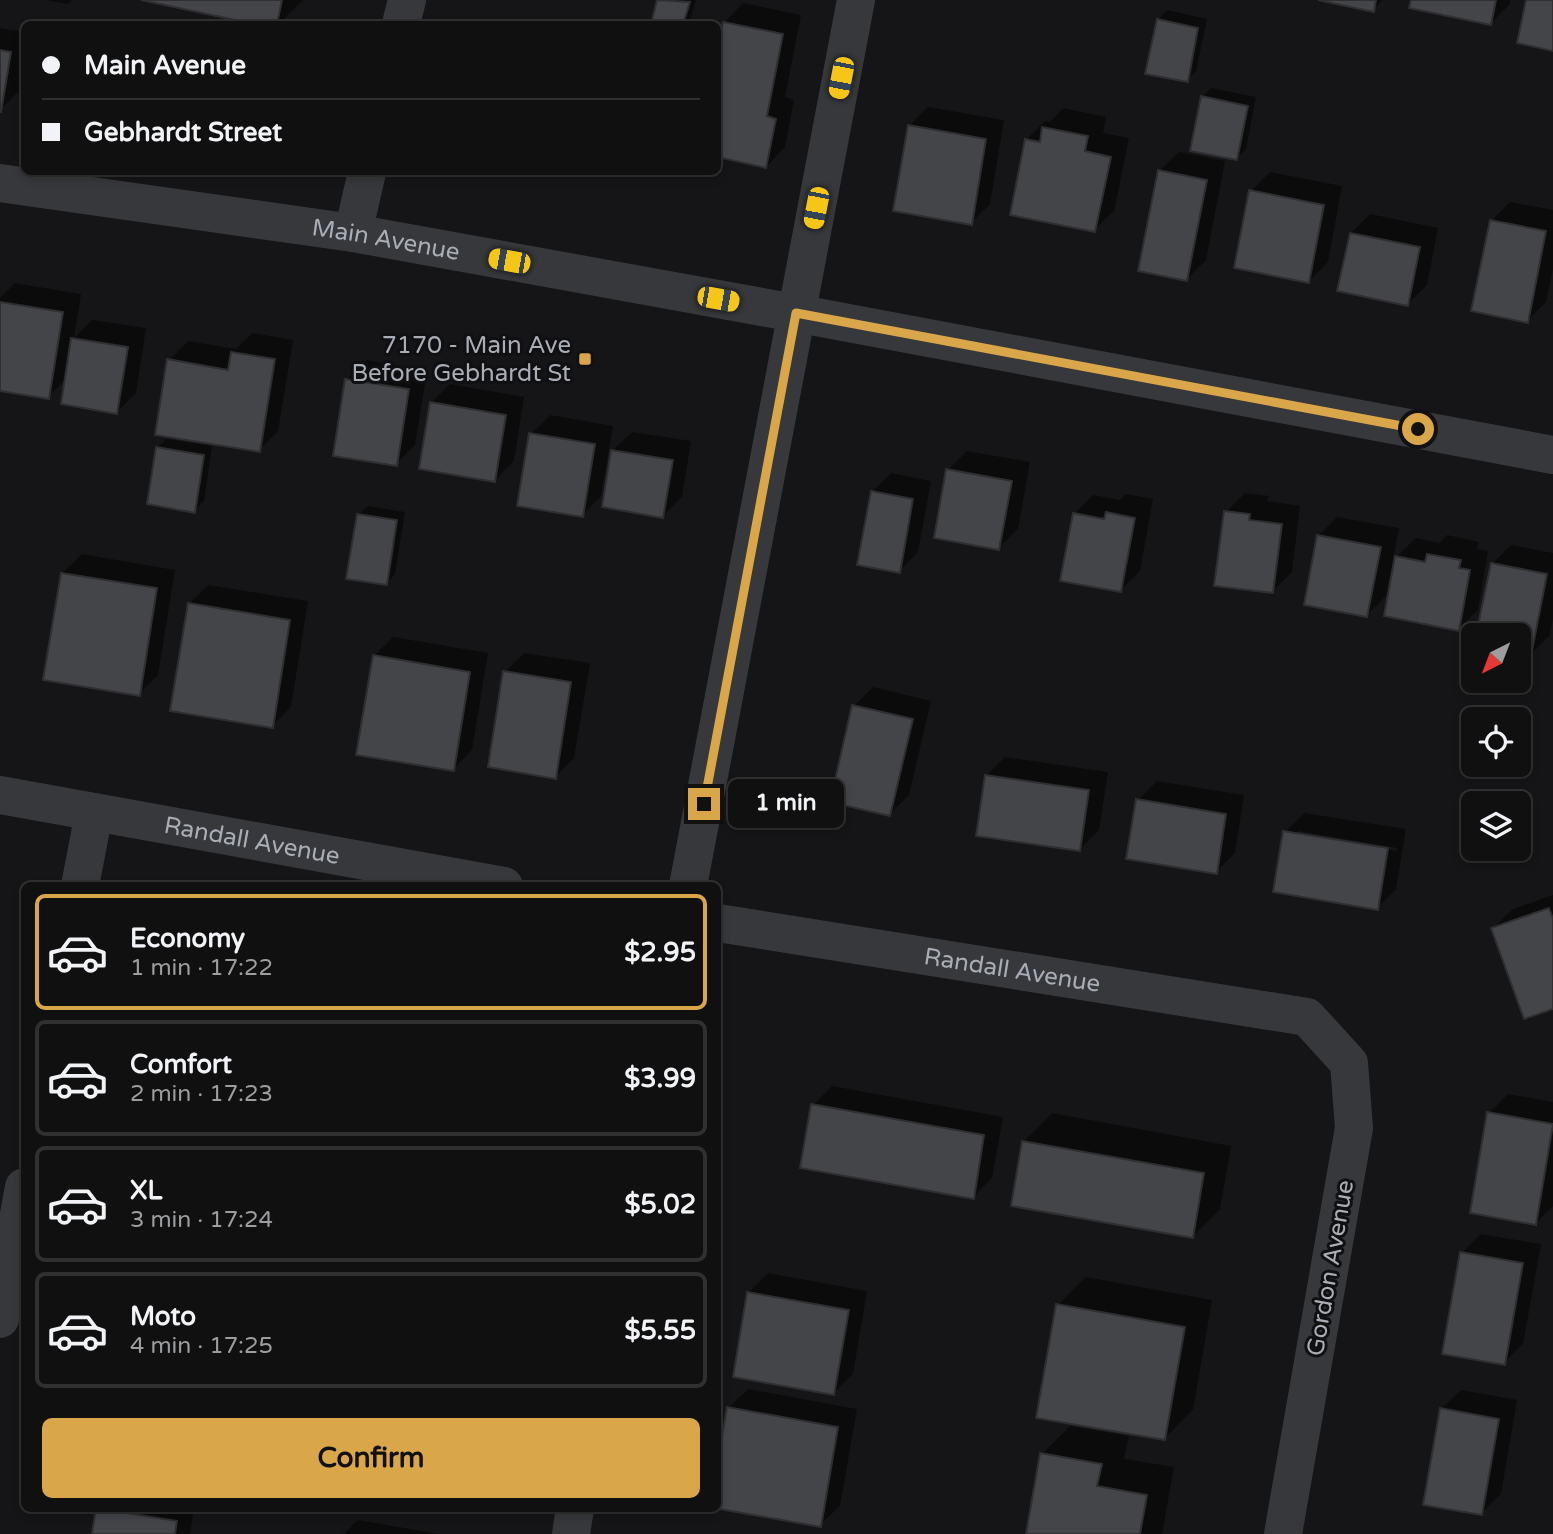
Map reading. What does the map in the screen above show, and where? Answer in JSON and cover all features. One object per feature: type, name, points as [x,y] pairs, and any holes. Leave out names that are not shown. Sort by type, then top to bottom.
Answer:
[{"type":"street","points":[[402,21],[407,0]]},
{"type":"street","points":[[689,882],[856,0]]},
{"type":"street","points":[[354,233],[367,175]]},
{"type":"street","name":"Main Avenue","points":[[0,183],[354,233],[1553,455]]},
{"type":"street","name":"Randall Avenue","points":[[0,795],[482,882]]},
{"type":"street","points":[[81,882],[94,813]]},
{"type":"street","name":"Randall Avenue","points":[[721,923],[1307,1017]]},
{"type":"street","name":"Gordon Avenue","points":[[1283,1534],[1354,1128],[1349,1063],[1307,1017]]},
{"type":"street","points":[[0,1319],[21,1204]]},
{"type":"street","points":[[570,1534],[574,1512]]},
{"type":"building","points":[[141,0],[282,0],[278,21],[240,21]]},
{"type":"building","points":[[657,0],[690,2],[684,21],[652,21]]},
{"type":"building","points":[[1318,0],[1376,0],[1374,12]]},
{"type":"building","points":[[1411,0],[1496,0],[1491,25],[1409,8]]},
{"type":"building","points":[[1526,0],[1553,0],[1553,51],[1517,43]]},
{"type":"building","points":[[1157,19],[1198,28],[1188,82],[1145,74]]},
{"type":"building","points":[[723,22],[783,34],[767,116],[776,119],[766,168],[721,158]]},
{"type":"building","points":[[0,50],[11,52],[1,112],[0,112]]},
{"type":"building","points":[[1201,96],[1248,106],[1237,160],[1190,151]]},
{"type":"building","points":[[908,125],[986,139],[972,225],[893,211]]},
{"type":"building","points":[[1042,127],[1088,136],[1085,151],[1111,157],[1095,232],[1010,215],[1025,139],[1040,142]]},
{"type":"building","points":[[1158,170],[1207,180],[1187,281],[1138,271]]},
{"type":"building","points":[[1249,190],[1324,205],[1309,283],[1234,268]]},
{"type":"building","points":[[1490,220],[1546,231],[1528,323],[1471,311]]},
{"type":"building","points":[[1350,233],[1420,247],[1408,306],[1337,291]]},
{"type":"building","points":[[0,302],[63,312],[49,399],[0,391]]},
{"type":"building","points":[[71,338],[128,347],[117,414],[61,404]]},
{"type":"building","points":[[231,352],[275,359],[260,452],[155,435],[167,359],[228,370]]},
{"type":"building","points":[[345,379],[409,389],[397,466],[333,456]]},
{"type":"building","points":[[430,402],[506,415],[495,482],[419,469]]},
{"type":"building","points":[[529,433],[595,444],[583,517],[517,506]]},
{"type":"building","points":[[156,447],[204,455],[195,513],[147,504]]},
{"type":"building","points":[[611,450],[673,460],[663,518],[602,507]]},
{"type":"building","points":[[946,469],[1012,481],[999,550],[934,538]]},
{"type":"building","points":[[871,491],[913,499],[900,573],[857,565]]},
{"type":"building","points":[[1224,511],[1250,514],[1249,520],[1282,524],[1273,593],[1214,586]]},
{"type":"building","points":[[1106,512],[1135,518],[1121,592],[1060,581],[1073,513],[1104,519]]},
{"type":"building","points":[[357,514],[397,520],[387,585],[346,579]]},
{"type":"building","points":[[1317,535],[1381,547],[1367,617],[1304,605]]},
{"type":"building","points":[[1427,554],[1461,560],[1459,568],[1470,570],[1459,631],[1384,616],[1395,556],[1425,562]]},
{"type":"building","points":[[1491,563],[1547,574],[1531,656],[1531,623],[1478,623]]},
{"type":"building","points":[[61,573],[157,588],[140,696],[43,680]]},
{"type":"building","points":[[188,603],[290,620],[273,728],[170,711]]},
{"type":"building","points":[[373,655],[470,672],[454,771],[356,755]]},
{"type":"building","points":[[503,671],[571,682],[556,779],[488,767]]},
{"type":"building","points":[[852,705],[913,719],[890,816],[830,802]]},
{"type":"building","points":[[985,775],[1089,790],[1080,851],[976,836]]},
{"type":"building","points":[[1136,799],[1226,814],[1217,874],[1126,859]]},
{"type":"building","points":[[1283,831],[1388,848],[1378,910],[1273,892]]},
{"type":"building","points":[[1549,908],[1553,919],[1553,1009],[1524,1019],[1491,928]]},
{"type":"building","points":[[811,1104],[984,1135],[974,1199],[800,1168]]},
{"type":"building","points":[[1487,1112],[1553,1124],[1536,1225],[1470,1213]]},
{"type":"building","points":[[1022,1141],[1204,1173],[1193,1238],[1011,1206]]},
{"type":"building","points":[[1460,1252],[1523,1263],[1505,1365],[1442,1354]]},
{"type":"building","points":[[747,1292],[849,1310],[834,1395],[733,1377]]},
{"type":"building","points":[[1056,1304],[1185,1327],[1165,1440],[1036,1418]]},
{"type":"building","points":[[727,1407],[838,1427],[821,1527],[721,1509],[721,1442]]},
{"type":"building","points":[[1440,1408],[1499,1419],[1482,1515],[1423,1505]]},
{"type":"building","points":[[1040,1453],[1102,1464],[1097,1486],[1147,1495],[1140,1534],[1026,1534]]},
{"type":"building","points":[[95,1512],[121,1512],[177,1521],[175,1534],[92,1534]]},
{"type":"place","name":"7170 - Main Ave Before Gebhardt St","points":[[585,359]]},
{"type":"route","points":[[704,804],[796,313],[1418,429]]}]
